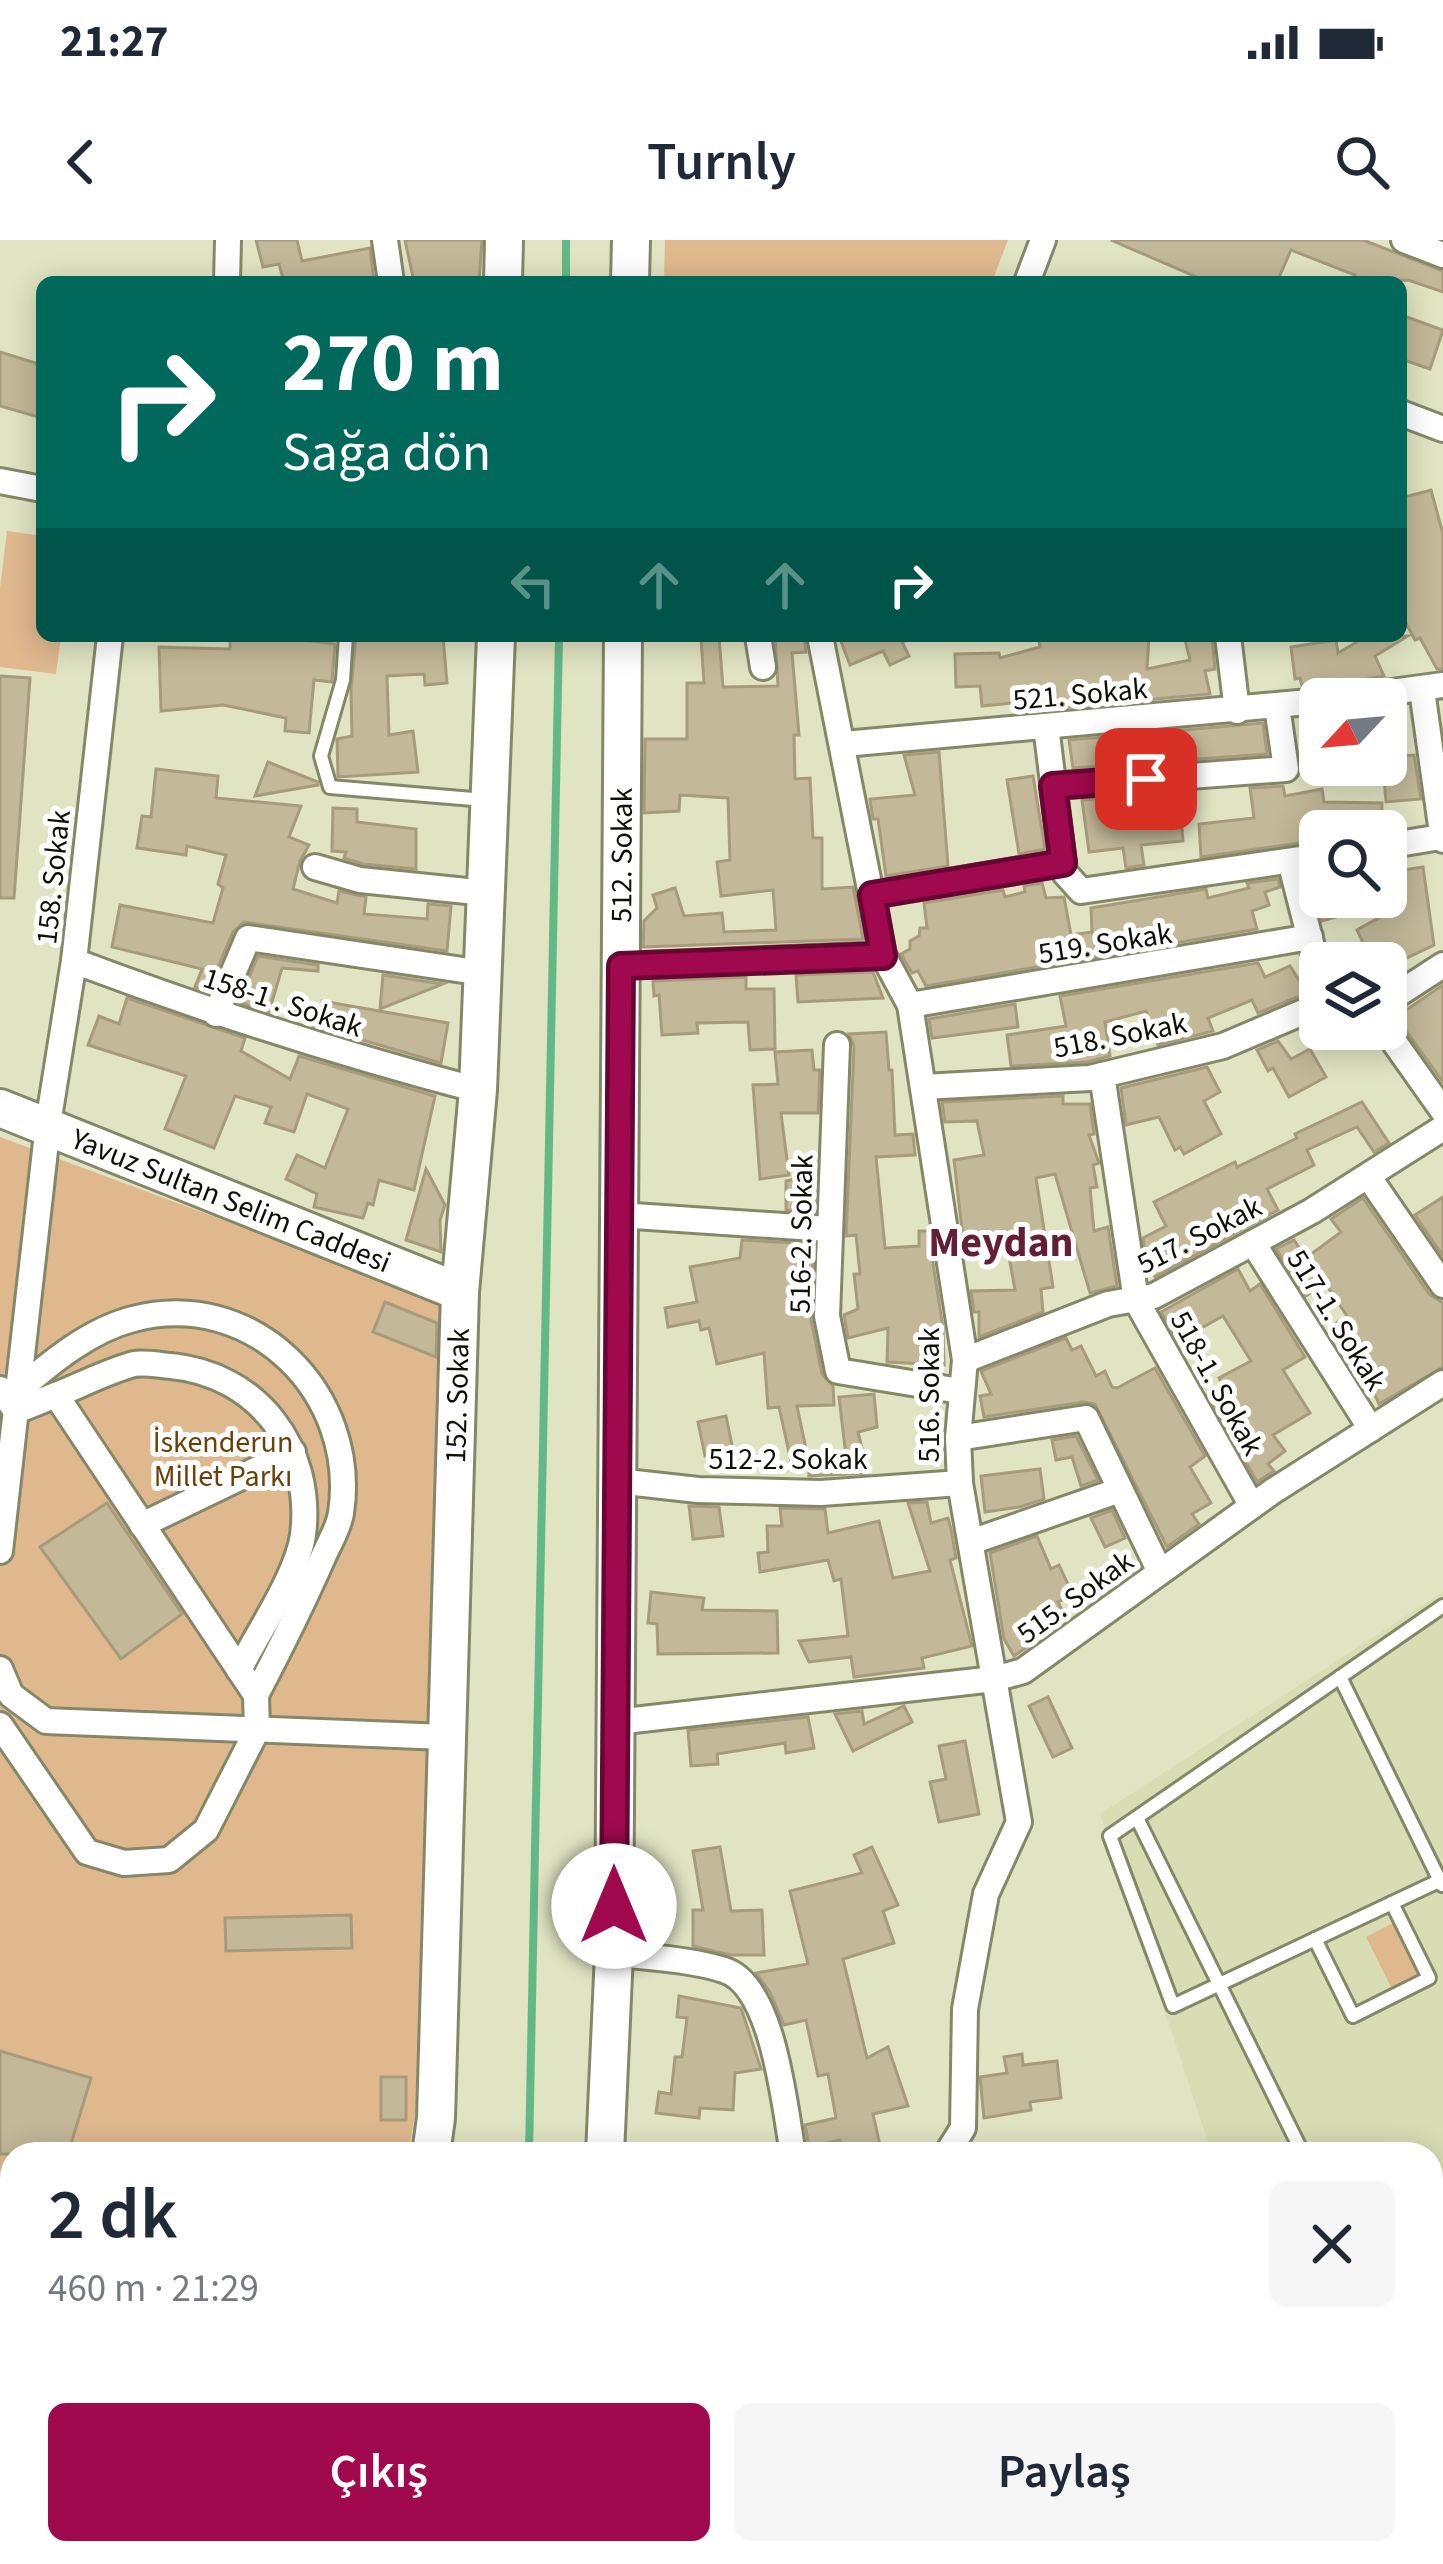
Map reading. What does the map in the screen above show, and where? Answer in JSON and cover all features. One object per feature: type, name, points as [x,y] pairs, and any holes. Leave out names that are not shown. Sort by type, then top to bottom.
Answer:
[{"type":"street","points":[[227,276],[228,240]]},
{"type":"street","points":[[385,240],[390,276]]},
{"type":"street","points":[[503,276],[504,240]]},
{"type":"street","points":[[630,276],[631,240]]},
{"type":"street","points":[[1035,276],[1043,240]]},
{"type":"street","points":[[1404,240],[1443,255]]},
{"type":"street","points":[[1407,415],[1443,429]]},
{"type":"street","points":[[0,481],[36,489]]},
{"type":"street","name":"158. Sokak","points":[[0,1551],[11,1397],[74,961],[109,642]]},
{"type":"street","name":"152. Sokak","points":[[433,2142],[460,1292],[478,1090],[496,642]]},
{"type":"street","name":"512. Sokak","points":[[605,2142],[614,1953],[623,642]]},
{"type":"street","points":[[759,642],[764,667]]},
{"type":"street","name":"516. Sokak","points":[[821,642],[883,956],[910,1005],[965,1360],[958,1438],[960,1483],[1019,1822],[986,1894],[965,2009],[963,2128],[951,2142]]},
{"type":"street","points":[[1229,642],[1237,710]]},
{"type":"street","points":[[1407,843],[1442,839],[1433,688]]},
{"type":"street","name":"521. Sokak","points":[[844,744],[1299,703]]},
{"type":"street","points":[[1053,786],[1286,769],[1277,706]]},
{"type":"street","points":[[1046,726],[1064,872],[1081,891],[1299,860]]},
{"type":"street","points":[[1290,861],[1311,942]]},
{"type":"street","points":[[872,895],[1063,863]]},
{"type":"street","points":[[315,867],[360,880],[486,893]]},
{"type":"street","name":"519. Sokak","points":[[910,1005],[1310,937]]},
{"type":"street","points":[[216,1014],[248,938],[483,973]]},
{"type":"street","points":[[621,966],[883,956]]},
{"type":"street","name":"158-1 . Sokak","points":[[74,961],[216,1014],[478,1090]]},
{"type":"street","points":[[1407,988],[1443,965]]},
{"type":"street","name":"518. Sokak","points":[[923,1087],[1102,1075],[1223,1046],[1299,1014]]},
{"type":"street","name":"516-2. Sokak","points":[[836,1046],[827,1316],[838,1371],[960,1391]]},
{"type":"street","points":[[1400,1050],[1443,1111]]},
{"type":"street","name":"518-1. Sokak","points":[[1102,1075],[1136,1300],[1252,1506]]},
{"type":"street","name":"Yavuz Sultan Selim Caddesi","points":[[0,1108],[460,1292]]},
{"type":"street","name":"517. Sokak","points":[[965,1360],[1108,1304],[1154,1297],[1443,1128]]},
{"type":"street","points":[[1367,1176],[1443,1285]]},
{"type":"street","points":[[619,1215],[829,1229]]},
{"type":"street","name":"517-1. Sokak","points":[[1253,1243],[1371,1429]]},
{"type":"street","points":[[0,1725],[87,1852],[124,1863],[169,1860],[206,1830],[257,1730],[256,1695],[341,1517],[343,1468],[333,1422],[315,1384],[266,1341],[231,1322],[172,1312],[131,1319],[85,1340],[11,1397]]},
{"type":"street","points":[[11,1397],[56,1395],[137,1363],[199,1369],[246,1390],[272,1418],[293,1452],[303,1537],[239,1670]]},
{"type":"street","name":"515. Sokak","points":[[616,1721],[994,1679],[1023,1671],[1252,1506],[1443,1383]]},
{"type":"street","points":[[56,1395],[256,1695]]},
{"type":"street","points":[[958,1438],[1086,1418],[1160,1573]]},
{"type":"street","points":[[142,1525],[293,1452]]},
{"type":"street","name":"512-2. Sokak","points":[[617,1480],[698,1490],[821,1493],[960,1483]]},
{"type":"street","points":[[971,1542],[1120,1490]]},
{"type":"street","points":[[0,1669],[11,1695],[46,1721],[445,1737]]},
{"type":"street","points":[[614,1953],[729,1970],[749,1990],[775,2046],[791,2142]]},
{"type":"lane","points":[[346,642],[343,680],[321,756],[330,787],[490,801]]},
{"type":"lane","points":[[1340,1678],[1442,1882],[1173,2006],[1110,1836],[1443,1606]]},
{"type":"lane","points":[[1137,1818],[1297,2142]]},
{"type":"lane","points":[[1315,1939],[1353,2016],[1430,1978],[1393,1903]]},
{"type":"shaded area","points":[[1443,1592],[1443,2142],[1208,2142],[1100,1814]]},
{"type":"green space","points":[[665,240],[1008,240],[994,276],[664,276]]},
{"type":"green space","points":[[7,531],[36,535],[36,642],[60,642],[56,674],[0,667],[0,588]]},
{"type":"green space","name":"İskenderun Millet Parkı","points":[[0,1137],[452,1305],[417,2105],[410,2142],[0,2142]]},
{"type":"green space","points":[[1393,1923],[1419,1975],[1392,1989],[1366,1937]]},
{"type":"building","points":[[256,240],[297,240],[302,261],[370,248],[373,276],[282,276],[279,264],[263,267]]},
{"type":"building","points":[[405,240],[482,240],[479,276],[413,276]]},
{"type":"building","points":[[1111,240],[1363,240],[1443,271],[1443,292],[1407,280],[1407,276],[1355,276],[1291,250],[1280,276],[1194,276]]},
{"type":"building","points":[[1407,317],[1443,330],[1430,369],[1407,361]]},
{"type":"building","points":[[0,352],[36,363],[36,416],[0,406]]},
{"type":"building","points":[[1431,490],[1443,534],[1443,669],[1437,669],[1407,625],[1407,496]]},
{"type":"building","points":[[230,642],[335,644],[332,682],[314,680],[309,733],[285,731],[286,718],[223,705],[161,711],[159,647],[230,649]]},
{"type":"building","points":[[355,642],[444,642],[447,683],[425,685],[424,674],[387,676],[389,735],[413,731],[418,772],[338,777],[337,739],[352,736]]},
{"type":"building","points":[[701,642],[719,642],[723,687],[778,686],[775,642],[805,642],[806,652],[792,653],[799,735],[794,735],[795,779],[810,778],[813,838],[822,838],[822,889],[853,887],[863,939],[643,947],[644,921],[657,908],[653,895],[675,888],[684,916],[722,913],[724,932],[776,930],[773,890],[721,896],[717,862],[730,860],[728,798],[680,795],[679,811],[644,813],[645,739],[687,739],[687,683],[704,683]]},
{"type":"building","points":[[841,642],[902,642],[909,656],[890,665],[883,651],[850,665]]},
{"type":"building","points":[[1039,642],[1149,642],[1147,669],[1190,660],[1186,642],[1213,642],[1215,669],[1205,671],[1210,694],[1024,711],[1023,702],[982,706],[980,686],[956,687],[955,654],[999,653],[1000,658],[1040,647]]},
{"type":"building","points":[[1336,642],[1338,653],[1357,642],[1398,642],[1375,656],[1384,676],[1295,679],[1291,647]]},
{"type":"building","points":[[0,676],[30,678],[14,898],[0,898]]},
{"type":"building","points":[[1263,723],[1267,754],[1073,768],[1069,740]]},
{"type":"building","points":[[939,752],[948,866],[886,876],[878,819],[873,819],[870,799],[915,795],[904,755]]},
{"type":"building","points":[[1414,755],[1421,799],[1386,802],[1385,786],[1407,786],[1407,756]]},
{"type":"building","points":[[268,762],[318,782],[318,785],[255,796]]},
{"type":"building","points":[[156,769],[218,776],[216,798],[301,806],[289,837],[309,845],[293,889],[337,903],[339,891],[366,897],[364,914],[427,919],[428,904],[451,906],[447,951],[244,922],[233,932],[208,991],[195,987],[202,969],[112,947],[120,905],[213,923],[223,888],[218,884],[226,855],[187,846],[186,855],[137,848],[142,816],[151,817]]},
{"type":"building","points":[[1033,776],[1045,849],[1019,854],[1007,780]]},
{"type":"building","points":[[1283,786],[1285,796],[1322,789],[1324,802],[1382,803],[1382,810],[1299,810],[1299,843],[1201,857],[1199,824],[1254,818],[1250,788]]},
{"type":"building","points":[[1136,796],[1136,808],[1180,805],[1183,841],[1141,845],[1144,865],[1126,868],[1123,848],[1089,852],[1082,800]]},
{"type":"building","points":[[333,808],[357,809],[357,822],[416,829],[416,869],[363,864],[344,858],[346,852],[332,851]]},
{"type":"building","points":[[1423,867],[1434,945],[1407,958],[1407,942],[1363,942],[1357,930],[1379,918],[1407,918],[1407,869]]},
{"type":"building","points":[[1278,879],[1280,887],[1265,892],[1269,905],[1252,911],[1257,929],[926,986],[901,954],[910,949],[920,928],[927,928],[924,903],[1003,890],[1005,897],[1042,883],[1046,898],[1064,897],[1071,935],[1092,932],[1091,908],[1206,889],[1208,898],[1249,888],[1247,883]]},
{"type":"building","points":[[258,956],[318,965],[318,971],[282,968],[269,1012],[239,1002]]},
{"type":"building","points":[[1258,963],[1265,977],[1290,966],[1299,980],[1299,996],[1258,1013],[1252,1000],[1208,1018],[1213,1031],[1158,1045],[1146,1011],[1105,1022],[1110,1056],[1088,1062],[1011,1066],[1007,1035],[1066,1026],[1060,996]]},
{"type":"building","points":[[873,972],[883,998],[798,1002],[796,975]]},
{"type":"building","points":[[383,975],[443,984],[380,1009]]},
{"type":"building","points":[[746,977],[746,989],[774,989],[775,1049],[750,1050],[748,1022],[697,1023],[698,1033],[662,1035],[659,995],[654,996],[653,981]]},
{"type":"building","points":[[1443,985],[1443,1082],[1407,1032],[1407,1010]]},
{"type":"building","points":[[127,998],[245,1038],[241,1051],[290,1079],[299,1056],[435,1096],[414,1190],[379,1180],[373,1205],[368,1203],[363,1218],[314,1207],[317,1194],[286,1179],[297,1155],[325,1168],[348,1109],[307,1094],[294,1132],[265,1123],[271,1107],[235,1096],[214,1148],[165,1129],[186,1076],[88,1045],[99,1016],[119,1024]]},
{"type":"building","points":[[322,1001],[448,1023],[441,1063],[311,1025]]},
{"type":"building","points":[[1015,1004],[1018,1027],[932,1038],[929,1019]]},
{"type":"building","points":[[886,1032],[895,1135],[913,1134],[915,1155],[876,1157],[885,1248],[919,1246],[919,1231],[928,1231],[944,1365],[887,1362],[888,1328],[848,1338],[844,1315],[858,1309],[854,1274],[860,1274],[856,1235],[846,1236],[854,1046],[849,1034]]},
{"type":"building","points":[[1278,1041],[1291,1059],[1311,1050],[1326,1077],[1289,1097],[1257,1050]]},
{"type":"building","points":[[812,1050],[814,1070],[820,1070],[818,1113],[781,1113],[789,1175],[760,1179],[753,1085],[778,1084],[775,1052]]},
{"type":"building","points":[[1207,1067],[1220,1092],[1204,1101],[1221,1134],[1184,1154],[1180,1147],[1175,1150],[1159,1117],[1126,1125],[1121,1088]]},
{"type":"building","points":[[1063,1096],[1063,1104],[1090,1104],[1094,1134],[1089,1135],[1099,1163],[1093,1165],[1097,1187],[1090,1188],[1094,1231],[1108,1227],[1117,1286],[1090,1293],[1055,1174],[1036,1178],[1053,1287],[1041,1289],[1043,1312],[979,1337],[979,1312],[974,1312],[971,1291],[1015,1290],[1007,1246],[964,1247],[954,1160],[984,1155],[977,1121],[945,1122],[942,1102]]},
{"type":"building","points":[[1362,1102],[1389,1143],[1374,1152],[1357,1127],[1307,1150],[1314,1165],[1267,1189],[1278,1210],[1155,1277],[1143,1238],[1166,1226],[1154,1202],[1235,1162],[1237,1167]]},
{"type":"building","points":[[426,1169],[445,1205],[440,1220],[441,1252],[406,1240]]},
{"type":"building","points":[[805,1177],[810,1197],[815,1197],[814,1211],[786,1210],[786,1181]]},
{"type":"building","points":[[1443,1197],[1443,1256],[1415,1215]]},
{"type":"building","points":[[1363,1198],[1429,1294],[1443,1303],[1443,1367],[1379,1404],[1349,1339],[1340,1344],[1330,1327],[1347,1316],[1325,1283],[1306,1296],[1276,1249],[1294,1240],[1306,1258],[1341,1232],[1331,1219]]},
{"type":"building","points":[[742,1240],[813,1244],[811,1319],[822,1374],[833,1386],[834,1405],[797,1406],[809,1463],[792,1466],[779,1407],[768,1408],[764,1353],[717,1364],[709,1328],[701,1330],[699,1321],[668,1327],[665,1308],[697,1302],[690,1267],[740,1258]]},
{"type":"building","points":[[1238,1269],[1250,1291],[1260,1284],[1305,1357],[1283,1370],[1310,1413],[1273,1435],[1285,1451],[1268,1464],[1274,1471],[1257,1482],[1208,1395],[1223,1387],[1219,1378],[1251,1361],[1223,1316],[1178,1341],[1161,1312]]},
{"type":"building","points":[[385,1302],[437,1323],[436,1357],[373,1332]]},
{"type":"building","points":[[1066,1338],[1072,1350],[1081,1346],[1096,1376],[1105,1371],[1112,1387],[1155,1368],[1205,1456],[1190,1467],[1211,1503],[1192,1514],[1199,1524],[1167,1547],[1095,1404],[984,1417],[980,1396],[991,1394],[981,1371]]},
{"type":"building","points":[[874,1394],[877,1427],[858,1432],[868,1473],[809,1476],[809,1456],[846,1456],[839,1397]]},
{"type":"building","points":[[726,1416],[733,1450],[705,1456],[698,1422]]},
{"type":"building","points":[[1076,1436],[1098,1480],[1081,1486],[1072,1457],[1056,1460],[1052,1440]]},
{"type":"building","points":[[1040,1469],[1044,1499],[985,1512],[981,1476]]},
{"type":"building","points":[[927,1502],[931,1523],[948,1518],[956,1558],[950,1560],[972,1646],[922,1658],[924,1668],[854,1677],[851,1657],[809,1662],[799,1641],[848,1636],[841,1579],[834,1581],[828,1560],[760,1572],[758,1553],[768,1552],[767,1526],[782,1526],[780,1508],[825,1509],[828,1533],[879,1521],[893,1578],[930,1571],[908,1503]]},
{"type":"building","points":[[107,1503],[182,1614],[121,1659],[40,1547]]},
{"type":"building","points":[[689,1506],[719,1507],[723,1536],[693,1539]]},
{"type":"building","points":[[1112,1510],[1125,1538],[1105,1547],[1091,1518]]},
{"type":"building","points":[[1037,1536],[1051,1569],[1059,1565],[1073,1595],[1058,1602],[1064,1614],[1027,1631],[1033,1643],[1014,1656],[1004,1639],[990,1553]]},
{"type":"building","points":[[651,1592],[704,1598],[702,1610],[777,1611],[778,1653],[658,1654],[657,1624],[648,1623]]},
{"type":"building","points":[[1048,1697],[1072,1748],[1053,1757],[1029,1706]]},
{"type":"building","points":[[904,1706],[912,1722],[853,1751],[835,1714],[862,1711],[864,1724]]},
{"type":"building","points":[[808,1717],[814,1748],[786,1753],[785,1743],[717,1754],[718,1764],[691,1766],[688,1730]]},
{"type":"building","points":[[965,1741],[979,1814],[939,1822],[930,1782],[946,1779],[939,1746]]},
{"type":"building","points":[[720,1847],[731,1911],[762,1910],[764,1955],[730,1955],[693,1946],[693,1910],[703,1910],[693,1851]]},
{"type":"building","points":[[872,1847],[898,1905],[883,1911],[894,1943],[843,1959],[867,2058],[888,2047],[908,2106],[873,2114],[879,2142],[808,2142],[805,2125],[836,2118],[828,2074],[818,2076],[806,2020],[784,2025],[756,1973],[808,1964],[790,1891],[862,1873],[854,1855]]},
{"type":"building","points":[[351,1915],[352,1948],[226,1951],[225,1918]]},
{"type":"building","points":[[679,1996],[741,2008],[761,2069],[735,2073],[733,2110],[700,2108],[699,2118],[656,2113],[659,2092],[671,2094],[675,2057],[682,2057],[687,2018],[677,2017]]},
{"type":"building","points":[[0,2051],[91,2078],[72,2142],[0,2142]]},
{"type":"building","points":[[1022,2054],[1023,2065],[1057,2061],[1061,2098],[1030,2102],[1031,2110],[984,2118],[980,2077],[1007,2073],[1004,2057]]},
{"type":"building","points":[[381,2077],[406,2077],[406,2120],[381,2120]]},
{"type":"waterway","points":[[566,240],[566,276]]},
{"type":"waterway","points":[[529,2142],[559,642]]},
{"type":"district","name":"Meydan","points":[[1001,1241]]},
{"type":"route","points":[[614,1906],[621,966],[883,956],[872,895],[1063,863],[1053,786],[1146,779]]}]
